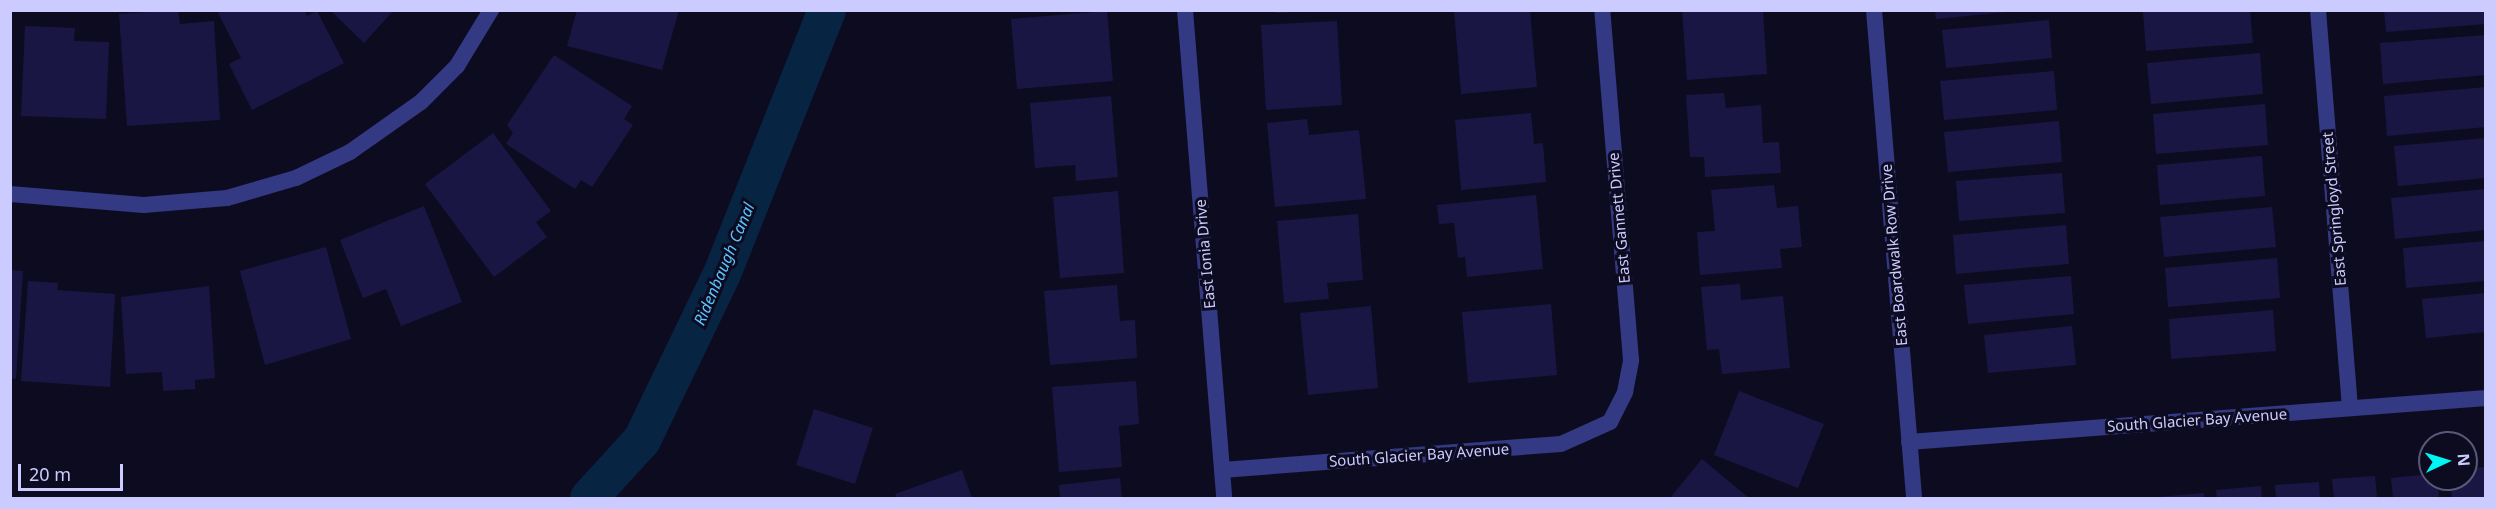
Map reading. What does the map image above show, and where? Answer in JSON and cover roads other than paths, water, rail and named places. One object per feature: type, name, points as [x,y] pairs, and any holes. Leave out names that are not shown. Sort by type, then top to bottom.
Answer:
[{"type":"street","points":[[10,194],[144,205],[227,198],[296,178],[382,132],[457,66],[491,10]]},
{"type":"street","name":"East Ionia Drive","points":[[1185,10],[1224,498]]},
{"type":"street","name":"East Gannett Drive","points":[[1602,10],[1631,360],[1625,392],[1610,422]]},
{"type":"street","name":"East Boardwalk Row Drive","points":[[1875,10],[1914,498]]},
{"type":"street","name":"East Springloyd Street","points":[[2318,10],[2350,408]]},
{"type":"street","name":"South Glacier Bay Avenue","points":[[1909,442],[2486,398]]},
{"type":"street","name":"South Glacier Bay Avenue","points":[[1222,470],[1561,444],[1610,422]]},
{"type":"waterway","name":"Ridenbaugh Canal","points":[[589,498],[642,440],[722,274],[827,10]]}]
